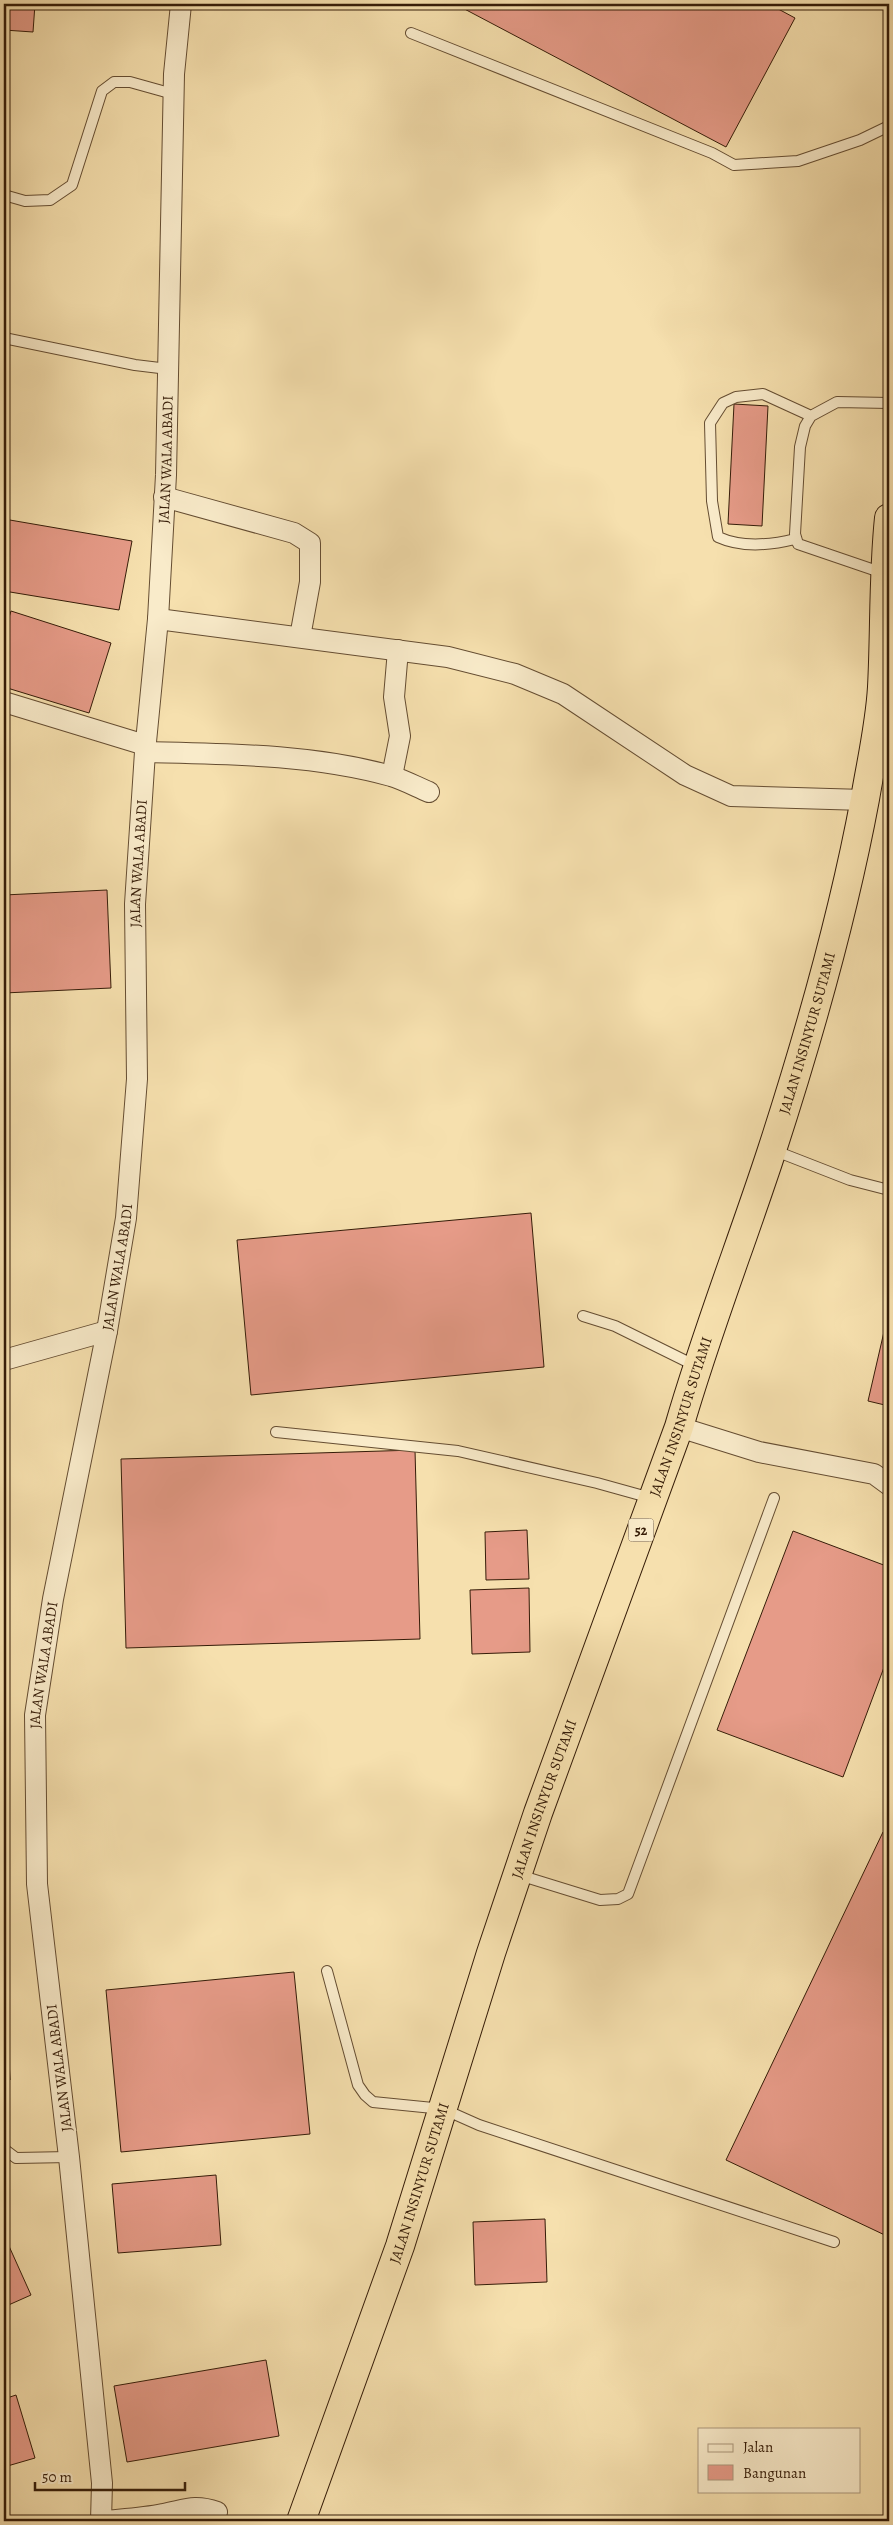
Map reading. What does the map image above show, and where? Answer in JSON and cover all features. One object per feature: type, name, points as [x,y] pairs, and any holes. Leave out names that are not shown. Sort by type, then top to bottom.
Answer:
[{"type":"highway","name":"JALAN INSINYUR SUTAMI","points":[[300,2521],[400,2246],[517,1874],[679,1427],[696,1366],[772,1149],[812,1015],[840,910],[864,800],[882,690],[884,573],[888,536]]},
{"type":"street","name":"JALAN WALA ABADI","points":[[103,2521],[102,2483],[69,2157],[37,1884],[35,1715],[53,1599],[107,1331],[126,1218],[137,1079],[134,904],[145,748],[158,618],[168,369],[174,94],[180,4]]},
{"type":"street","points":[[164,497],[294,533],[310,543],[310,582],[300,637]]},
{"type":"street","points":[[158,618],[448,657],[515,674],[562,694],[685,775],[731,796],[864,800]]},
{"type":"street","points":[[392,776],[400,736],[394,696],[398,650]]},
{"type":"street","points":[[4,702],[145,748],[237,754],[334,764],[392,776],[429,792]]},
{"type":"street","points":[[4,1360],[107,1331]]},
{"type":"street","points":[[679,1427],[759,1452],[874,1474],[889,1485]]},
{"type":"street","points":[[103,2521],[164,2514],[181,2508],[202,2507],[217,2512]]},
{"type":"lane","points":[[411,33],[712,153],[734,165],[798,161],[860,140],[889,126]]},
{"type":"lane","points":[[4,195],[25,201],[50,200],[72,185],[102,91],[114,82],[130,82],[174,94]]},
{"type":"lane","points":[[4,338],[135,365],[168,369]]},
{"type":"lane","points":[[795,539],[771,545],[727,541],[718,537],[712,501],[710,423],[723,403],[736,397],[763,394],[811,416]]},
{"type":"lane","points":[[884,573],[803,546],[798,544],[795,539],[800,447],[805,426],[811,416],[837,402],[889,403]]},
{"type":"lane","points":[[772,1149],[850,1180],[889,1190]]},
{"type":"lane","points":[[584,1316],[615,1326],[696,1366]]},
{"type":"lane","points":[[276,1432],[458,1451],[597,1483],[652,1499]]},
{"type":"lane","points":[[517,1874],[600,1900],[618,1899],[628,1894],[774,1498]]},
{"type":"lane","points":[[327,1971],[358,2085],[373,2102],[443,2110],[479,2125],[834,2242]]},
{"type":"lane","points":[[4,2149],[16,2158],[69,2157]]},
{"type":"building","points":[[4,4],[35,4],[33,32],[4,30]]},
{"type":"building","points":[[455,4],[769,4],[795,18],[726,147]]},
{"type":"building","points":[[734,404],[768,406],[762,526],[728,524]]},
{"type":"building","points":[[4,519],[132,541],[119,610],[4,591]]},
{"type":"building","points":[[11,611],[111,643],[89,713],[4,687],[4,626],[6,627]]},
{"type":"building","points":[[107,890],[111,988],[4,993],[4,895]]},
{"type":"building","points":[[531,1213],[544,1367],[251,1395],[237,1240]]},
{"type":"building","points":[[889,1310],[889,1406],[868,1401]]},
{"type":"building","points":[[415,1450],[420,1639],[126,1648],[121,1459]]},
{"type":"building","points":[[527,1530],[529,1579],[486,1580],[485,1532]]},
{"type":"building","points":[[793,1531],[889,1567],[889,1654],[843,1777],[717,1730]]},
{"type":"building","points":[[529,1588],[530,1652],[472,1654],[470,1590]]},
{"type":"building","points":[[883,1832],[889,1834],[889,2237],[726,2160]]},
{"type":"building","points":[[294,1972],[310,2134],[121,2152],[106,1990]]},
{"type":"building","points":[[4,1993],[6,1993],[10,2080],[4,2080]]},
{"type":"building","points":[[216,2175],[221,2245],[118,2253],[112,2184]]},
{"type":"building","points":[[545,2219],[547,2282],[475,2285],[473,2222]]},
{"type":"building","points":[[4,2235],[31,2295],[4,2307]]},
{"type":"building","points":[[266,2360],[279,2436],[127,2462],[114,2386]]},
{"type":"building","points":[[16,2395],[35,2458],[4,2467],[4,2399]]}]
